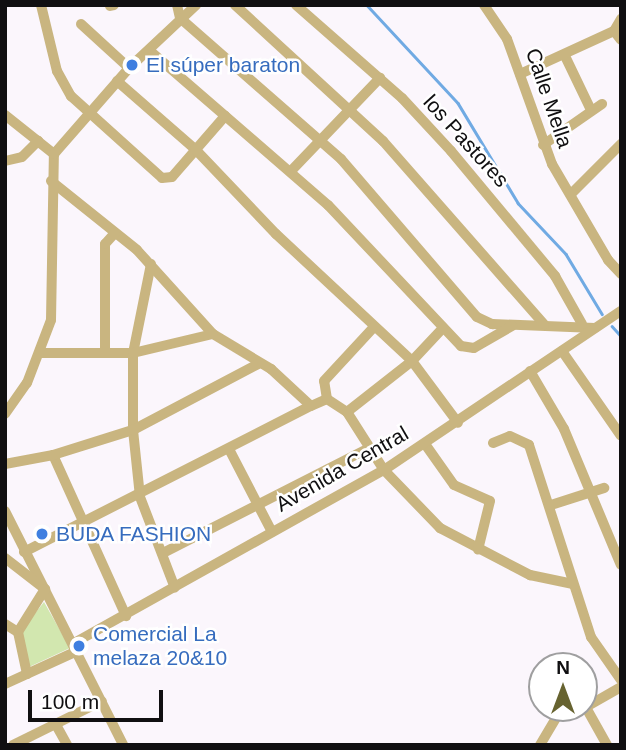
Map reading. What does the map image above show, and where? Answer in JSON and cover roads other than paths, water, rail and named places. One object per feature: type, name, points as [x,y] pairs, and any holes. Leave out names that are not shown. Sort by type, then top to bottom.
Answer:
[{"type":"street","points":[[41,5],[57,71],[88,115],[162,178],[172,177],[225,116]]},
{"type":"street","points":[[177,5],[180,19],[321,140],[477,317],[512,326],[582,324],[595,328]]},
{"type":"street","points":[[6,413],[41,353],[51,320],[51,181],[54,154],[129,68],[196,5]]},
{"type":"street","points":[[236,5],[349,108],[544,324]]},
{"type":"street","name":"los Pastores","points":[[296,5],[380,78],[522,232],[555,276],[582,324]]},
{"type":"street","name":"Calle Mella","points":[[485,5],[508,39],[543,145],[608,260],[621,273]]},
{"type":"street","points":[[520,74],[617,36],[621,19]]},
{"type":"street","points":[[81,24],[129,68]]},
{"type":"street","points":[[149,50],[328,205],[442,329],[468,348],[499,336],[512,326]]},
{"type":"street","points":[[565,56],[591,110]]},
{"type":"street","points":[[291,171],[380,78]]},
{"type":"street","points":[[117,81],[195,149],[374,327],[412,361],[458,423]]},
{"type":"street","points":[[543,145],[602,104]]},
{"type":"street","points":[[5,115],[54,154]]},
{"type":"street","points":[[5,161],[22,157],[38,141]]},
{"type":"street","points":[[571,194],[621,144]]},
{"type":"street","points":[[51,181],[151,264],[213,334],[258,364],[271,369],[312,405]]},
{"type":"street","points":[[106,352],[105,244],[115,233]]},
{"type":"street","points":[[151,264],[133,352],[133,430],[139,497],[175,589]]},
{"type":"street","name":"Avenida Central","points":[[5,684],[76,647],[384,470],[458,423],[620,311]]},
{"type":"street","points":[[374,327],[324,381],[327,398],[347,412],[384,470],[440,528],[530,575],[573,584]]},
{"type":"street","points":[[347,412],[412,361],[442,329]]},
{"type":"street","points":[[41,353],[133,352],[213,334]]},
{"type":"street","points":[[562,351],[621,436]]},
{"type":"street","points":[[5,464],[54,455],[133,430],[258,364]]},
{"type":"street","points":[[530,371],[593,493],[621,565]]},
{"type":"street","points":[[24,552],[230,451],[327,398]]},
{"type":"street","points":[[493,443],[510,436],[525,441],[551,505],[573,584],[600,655],[621,680]]},
{"type":"street","points":[[425,444],[454,485],[490,501],[478,550]]},
{"type":"street","points":[[163,553],[369,448]]},
{"type":"street","points":[[230,451],[272,532]]},
{"type":"street","points":[[54,455],[82,524],[126,616]]},
{"type":"street","points":[[551,505],[604,488]]},
{"type":"street","points":[[5,511],[24,552],[76,647],[123,745]]},
{"type":"street","points":[[5,558],[45,589]]},
{"type":"street","points":[[27,674],[18,632],[45,589]]},
{"type":"street","points":[[5,624],[18,632]]},
{"type":"street","points":[[598,699],[621,687]]},
{"type":"street","points":[[13,745],[102,701]]},
{"type":"street","points":[[540,745],[554,722]]},
{"type":"street","points":[[594,722],[607,745]]},
{"type":"street","points":[[55,723],[67,745]]},
{"type":"street","points":[[547,734],[553,745]]},
{"type":"waterway","points":[[367,5],[458,103],[518,203],[566,254],[602,314]]},
{"type":"waterway","points":[[612,326],[621,336]]},
{"type":"place","name":"El súper baraton","points":[[132,65]]},
{"type":"place","name":"BUDA FASHION","points":[[42,534]]},
{"type":"place","name":"Comercial La melaza 20&10","points":[[79,646]]}]
